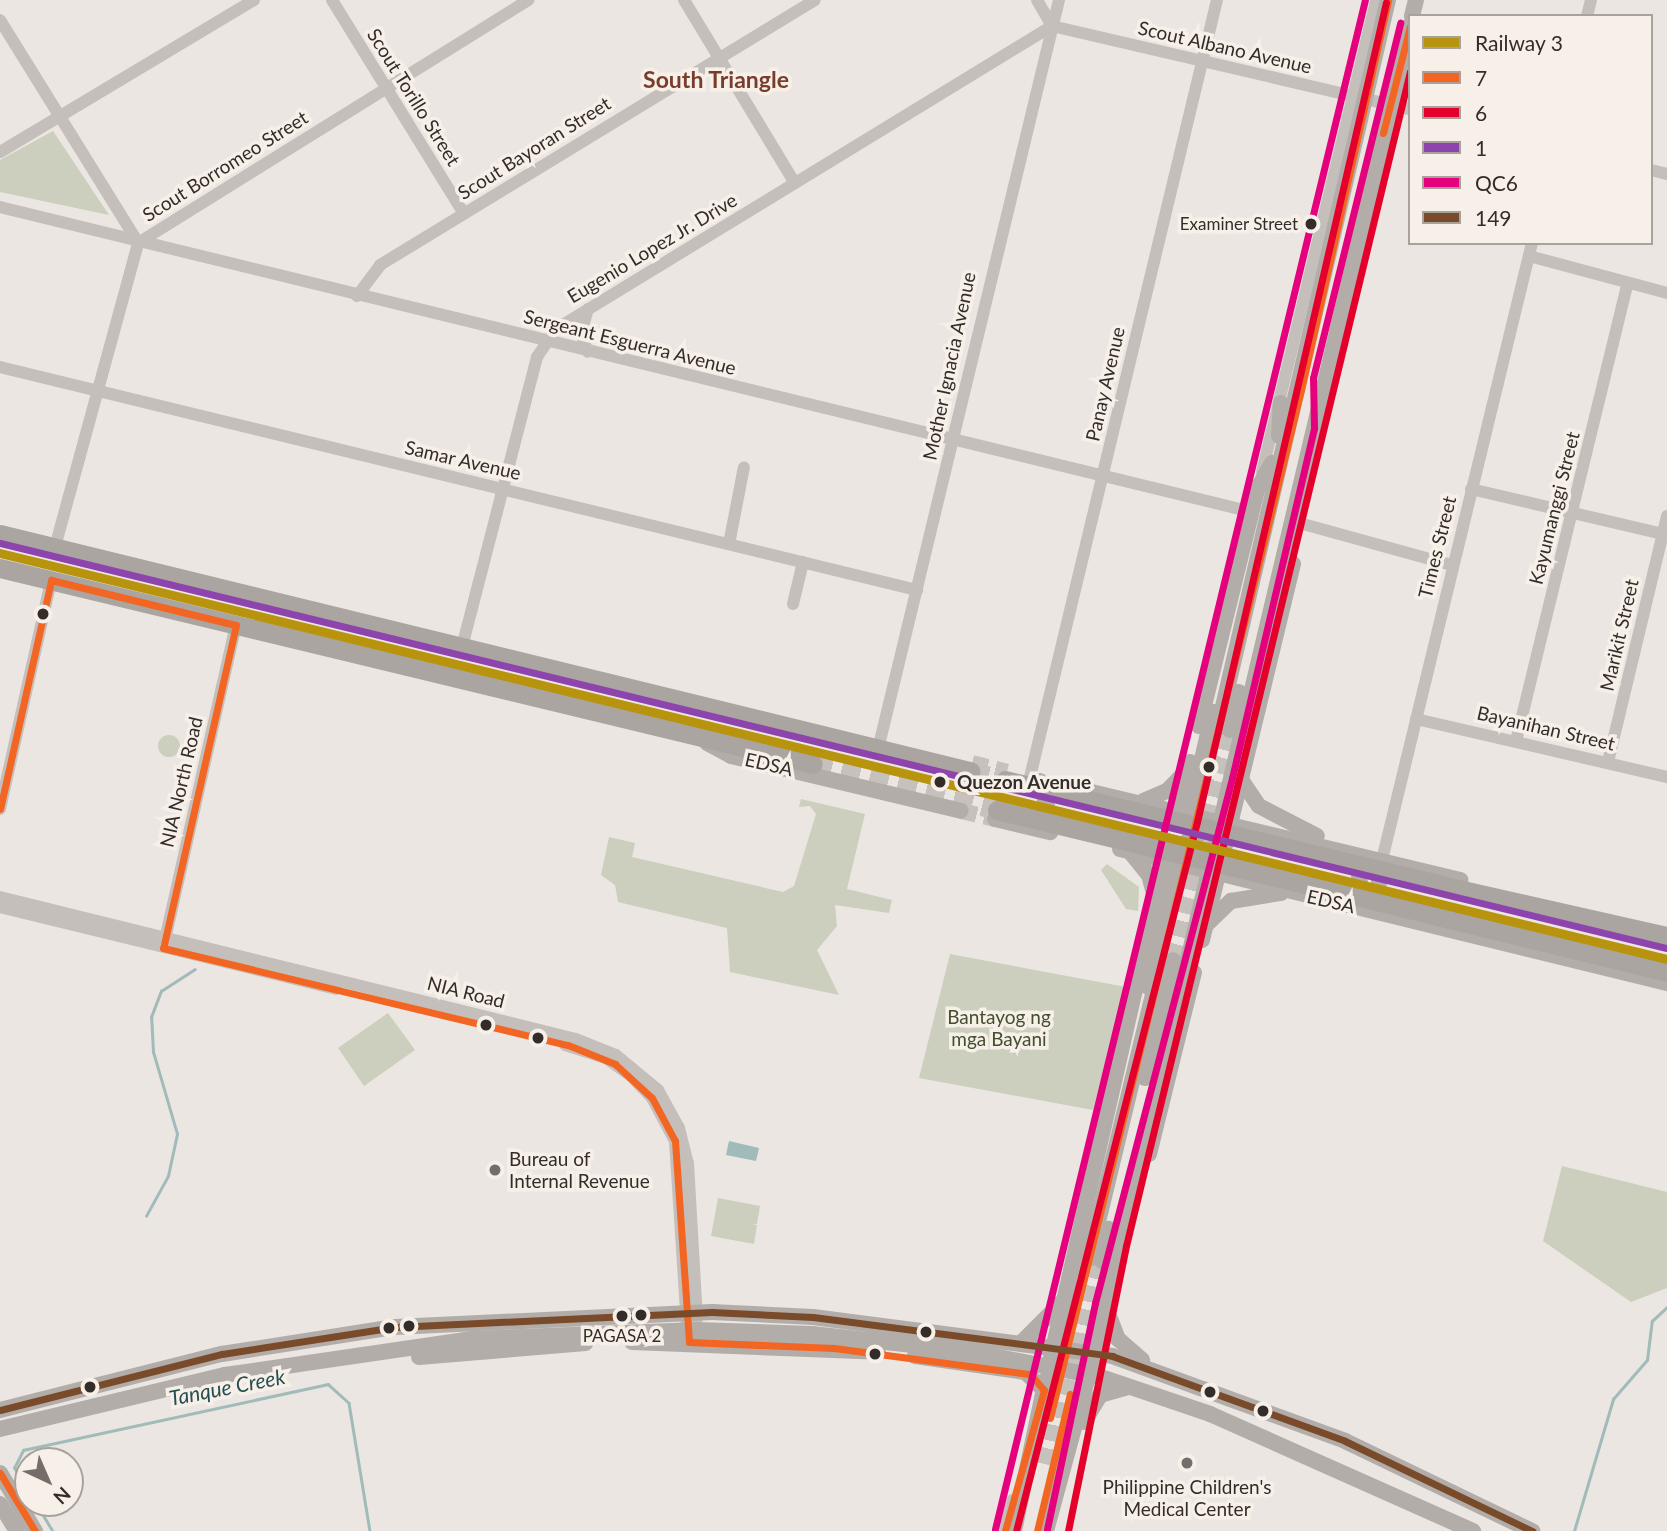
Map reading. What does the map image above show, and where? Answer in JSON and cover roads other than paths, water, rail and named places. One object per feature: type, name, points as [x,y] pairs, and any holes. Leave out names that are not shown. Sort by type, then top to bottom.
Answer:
[{"type":"highway","name":"EDSA","points":[[0,534],[821,735],[971,767]]},
{"type":"highway","name":"EDSA","points":[[0,568],[703,740],[813,764]]},
{"type":"highway","points":[[1006,776],[1445,886],[1667,936]]},
{"type":"highway","name":"EDSA","points":[[996,815],[1437,916],[1667,972]]},
{"type":"main road","points":[[1321,385],[1314,394],[1224,729],[1300,379],[1354,96],[1388,0]]},
{"type":"main road","points":[[1072,1269],[1155,899],[1171,856],[1225,824],[1242,781],[1325,429],[1321,385],[1408,33]]},
{"type":"main road","points":[[1182,815],[1279,436],[1300,379]]},
{"type":"main road","points":[[1279,436],[1281,403]]},
{"type":"main road","points":[[1102,1262],[1213,873],[1321,404]]},
{"type":"main road","points":[[1182,815],[1190,763],[1257,490],[1272,463]]},
{"type":"main road","name":"EDSA","points":[[784,726],[822,725],[971,767]]},
{"type":"main road","name":"EDSA","points":[[703,740],[731,756],[961,811]]},
{"type":"main road","points":[[1143,801],[1171,788],[1190,763]]},
{"type":"main road","points":[[1006,776],[1034,778],[1143,801],[1182,815],[1334,847],[1637,929]]},
{"type":"main road","points":[[1034,778],[1047,806],[1036,829],[1060,828],[1171,856]]},
{"type":"main road","points":[[1242,781],[1259,806],[1334,847]]},
{"type":"main road","name":"EDSA","points":[[996,815],[1036,829],[1129,852],[1171,856],[1213,873],[1667,983]]},
{"type":"main road","points":[[1129,852],[1149,876],[1155,899]]},
{"type":"main road","points":[[1341,903],[1360,884],[1354,852]]},
{"type":"main road","points":[[1014,1531],[1065,1295],[1171,856]]},
{"type":"main road","points":[[1376,912],[1372,897],[1382,860]]},
{"type":"main road","points":[[1102,1262],[1125,1248],[1205,928],[1213,873]]},
{"type":"main road","points":[[1205,928],[1231,901],[1293,892]]},
{"type":"main road","points":[[1046,1531],[1071,1447],[1105,1306],[1102,1262],[1168,959]]},
{"type":"main road","points":[[1021,1343],[1065,1295]]},
{"type":"main road","points":[[1105,1306],[1121,1342],[1152,1368]]},
{"type":"main road","points":[[0,1410],[152,1372],[395,1326],[692,1312],[813,1317],[1095,1351],[1219,1391],[1357,1446],[1532,1531]]},
{"type":"main road","points":[[0,1429],[156,1391],[472,1339],[812,1334],[1049,1365],[1141,1389],[1210,1414],[1473,1531]]},
{"type":"main road","points":[[0,1440],[318,1368],[528,1346],[693,1336],[919,1356],[1025,1372],[1044,1390]]},
{"type":"main road","points":[[152,1372],[156,1391]]},
{"type":"main road","points":[[1057,1531],[1074,1466],[1097,1399],[1115,1388],[1141,1389]]},
{"type":"main road","points":[[1210,1414],[1219,1391]]},
{"type":"main road","points":[[1071,1447],[1074,1466]]},
{"type":"main road","points":[[1023,1531],[1046,1464],[1037,1531]]},
{"type":"main road","points":[[0,1473],[35,1531]]},
{"type":"main road","points":[[0,1504],[17,1531]]},
{"type":"street","points":[[0,152],[254,0]]},
{"type":"street","name":"Scout Torillo Street","points":[[332,0],[464,214]]},
{"type":"street","name":"Scout Borromeo Street","points":[[55,547],[138,243],[529,0]]},
{"type":"street","points":[[684,0],[795,183]]},
{"type":"street","name":"Scout Bayoran Street","points":[[357,296],[380,265],[815,0]]},
{"type":"street","points":[[1037,0],[1052,26]]},
{"type":"street","name":"Mother Ignacia Avenue","points":[[880,741],[1059,0]]},
{"type":"street","name":"Panay Avenue","points":[[1034,778],[1102,476],[1217,0]]},
{"type":"street","points":[[1257,490],[1281,403],[1377,0]]},
{"type":"street","points":[[0,20],[138,243]]},
{"type":"street","name":"Eugenio Lopez Jr. Drive","points":[[545,341],[588,309],[1052,26]]},
{"type":"street","name":"Scout Albano Avenue","points":[[1052,26],[1390,105]]},
{"type":"street","points":[[1018,46],[1033,49],[1043,62]]},
{"type":"street","points":[[1390,105],[1408,109]]},
{"type":"street","name":"Sergeant Esguerra Avenue","points":[[0,207],[138,243],[1252,512]]},
{"type":"street","points":[[1531,249],[1628,283],[1667,293]]},
{"type":"street","name":"Times Street","points":[[1382,860],[1531,249]]},
{"type":"street","name":"Kayumanggi Street","points":[[1516,741],[1628,283]]},
{"type":"street","points":[[588,309],[581,334],[588,352]]},
{"type":"street","points":[[463,647],[545,341]]},
{"type":"street","name":"Samar Avenue","points":[[0,367],[917,590]]},
{"type":"street","points":[[729,544],[744,467]]},
{"type":"street","points":[[1471,489],[1665,534]]},
{"type":"street","name":"Marikit Street","points":[[1608,762],[1665,534],[1667,516]]},
{"type":"street","points":[[1303,524],[1452,565]]},
{"type":"street","points":[[793,604],[803,562]]},
{"type":"street","points":[[0,809],[51,580]]},
{"type":"street","name":"NIA North Road","points":[[164,943],[236,625]]},
{"type":"street","name":"Bayanihan Street","points":[[1416,719],[1667,777]]},
{"type":"street","name":"NIA Road","points":[[0,897],[164,943],[568,1045],[615,1064],[652,1098],[675,1141],[693,1336]]},
{"type":"street","name":"NIA Road","points":[[0,907],[164,943]]},
{"type":"street","points":[[1005,1531],[1036,1423]]},
{"type":"water","points":[[729,1141],[759,1148],[756,1161],[726,1155]]},
{"type":"waterway","name":"Tanque Creek","points":[[146,1216],[168,1176],[177,1134],[153,1052],[151,1017],[161,991],[195,969]]},
{"type":"waterway","points":[[1574,1531],[1613,1399],[1647,1360],[1652,1321],[1667,1307]]},
{"type":"waterway","name":"Tanque Creek","points":[[37,1447],[328,1384],[349,1403],[370,1531]]},
{"type":"waterway","name":"Tanque Creek","points":[[44,1517],[53,1531]]},
{"type":"tunnel","points":[[1202,793],[1218,728]]},
{"type":"tunnel","points":[[1173,960],[1230,730]]},
{"type":"tunnel","points":[[972,763],[1007,772]]},
{"type":"tunnel","points":[[813,764],[997,810]]},
{"type":"tunnel","points":[[970,771],[1005,780]]},
{"type":"tunnel","points":[[961,811],[995,819]]},
{"type":"tunnel","points":[[1167,849],[1175,818]]},
{"type":"tunnel","points":[[1162,957],[1188,853]]},
{"type":"tunnel","points":[[1040,1463],[1089,1259]]},
{"type":"tunnel","points":[[1053,1466],[1102,1261]]},
{"type":"rail line","name":"3","points":[[0,553],[1667,959]]},
{"type":"place","name":"Examiner Street","points":[[1311,224]]},
{"type":"place","name":"Quezon Avenue","points":[[940,782]]},
{"type":"place","name":"Bureau of Internal Revenue","points":[[495,1170]]},
{"type":"place","name":"PAGASA 2","points":[[622,1316]]},
{"type":"place","name":"Philippine Children's Medical Center","points":[[1187,1463]]},
{"type":"district","name":"South Triangle","points":[[716,79]]},
{"type":"park label","name":"Bantayog ng mga Bayani","points":[[999,1028]]}]
